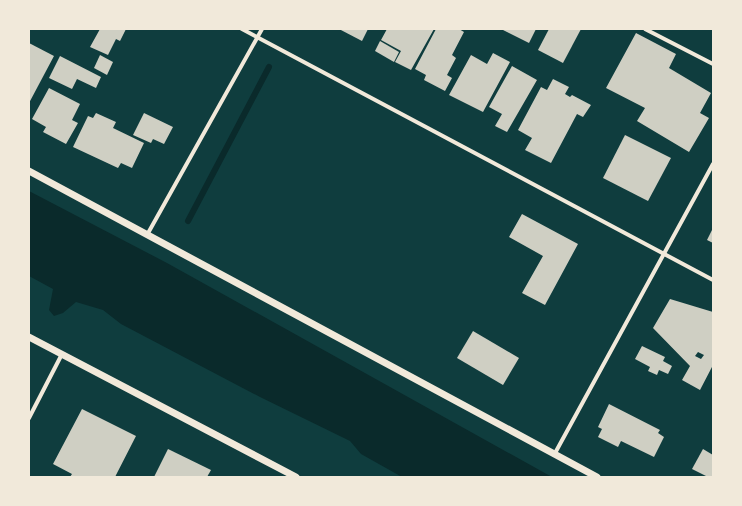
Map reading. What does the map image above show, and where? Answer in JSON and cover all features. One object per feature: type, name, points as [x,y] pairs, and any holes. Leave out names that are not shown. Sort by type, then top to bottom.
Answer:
[{"type":"street","points":[[242,29],[713,280]]},
{"type":"street","points":[[147,235],[262,29]]},
{"type":"street","points":[[645,29],[713,64]]},
{"type":"street","points":[[554,455],[713,164]]},
{"type":"street","points":[[29,172],[597,477]]},
{"type":"street","points":[[29,337],[296,477]]},
{"type":"street","points":[[29,418],[62,354]]},
{"type":"water","points":[[29,191],[167,263],[552,477],[402,477],[361,454],[350,441],[260,397],[121,324],[103,310],[76,302],[63,313],[54,316],[49,310],[53,289],[29,276]]},
{"type":"building","points":[[100,29],[126,29],[120,41],[116,39],[108,55],[90,47]]},
{"type":"building","points":[[339,29],[368,29],[362,41]]},
{"type":"building","points":[[387,29],[434,29],[411,70],[395,62],[401,51],[381,40]]},
{"type":"building","points":[[436,29],[459,29],[464,32],[452,55],[456,58],[447,75],[452,78],[445,91],[424,80],[426,75],[415,69]]},
{"type":"building","points":[[501,29],[536,29],[529,43]]},
{"type":"building","points":[[549,29],[581,29],[563,63],[538,50]]},
{"type":"building","points":[[636,33],[676,54],[669,68],[711,93],[700,113],[709,118],[689,152],[637,121],[645,108],[606,88]]},
{"type":"building","points":[[380,41],[399,52],[394,62],[375,51]]},
{"type":"building","points":[[29,43],[54,56],[29,103]]},
{"type":"building","points":[[493,53],[510,62],[483,112],[449,95],[471,55],[487,64]]},
{"type":"building","points":[[100,55],[113,62],[107,75],[94,68]]},
{"type":"building","points":[[60,56],[101,77],[96,88],[77,79],[72,89],[49,78]]},
{"type":"building","points":[[512,66],[537,80],[507,132],[495,126],[502,114],[489,107]]},
{"type":"building","points":[[553,79],[569,87],[565,94],[570,97],[572,95],[591,105],[583,117],[577,114],[551,163],[525,150],[532,138],[518,130],[541,87],[547,90]]},
{"type":"building","points":[[49,88],[80,104],[72,120],[78,123],[66,144],[43,132],[46,127],[32,119]]},
{"type":"building","points":[[96,113],[116,122],[113,128],[144,143],[132,168],[121,163],[118,168],[73,147],[88,116],[93,118]]},
{"type":"building","points":[[144,113],[173,127],[164,144],[153,139],[151,143],[133,135]]},
{"type":"building","points":[[625,135],[671,158],[648,201],[603,178]]},
{"type":"building","points":[[522,214],[578,244],[545,305],[522,293],[543,256],[509,237]]},
{"type":"building","points":[[713,228],[713,243],[707,240]]},
{"type":"building","points":[[670,299],[713,312],[713,365],[700,390],[682,380],[690,366],[653,328]],"holes":[[[698,352],[704,355],[701,359],[695,356]]]},
{"type":"building","points":[[473,331],[519,358],[503,385],[457,358]]},
{"type":"building","points":[[642,346],[665,357],[663,361],[672,366],[668,374],[659,370],[657,375],[648,371],[650,367],[635,359]]},
{"type":"building","points":[[609,404],[660,430],[658,433],[664,437],[654,457],[621,441],[618,447],[598,437],[602,429],[598,427]]},
{"type":"building","points":[[82,409],[136,436],[115,477],[70,477],[72,474],[53,464]]},
{"type":"building","points":[[168,449],[211,470],[207,477],[154,477]]},
{"type":"building","points":[[703,449],[713,455],[713,477],[708,477],[692,469]]},
{"type":"waterway","points":[[188,221],[269,67]]}]
